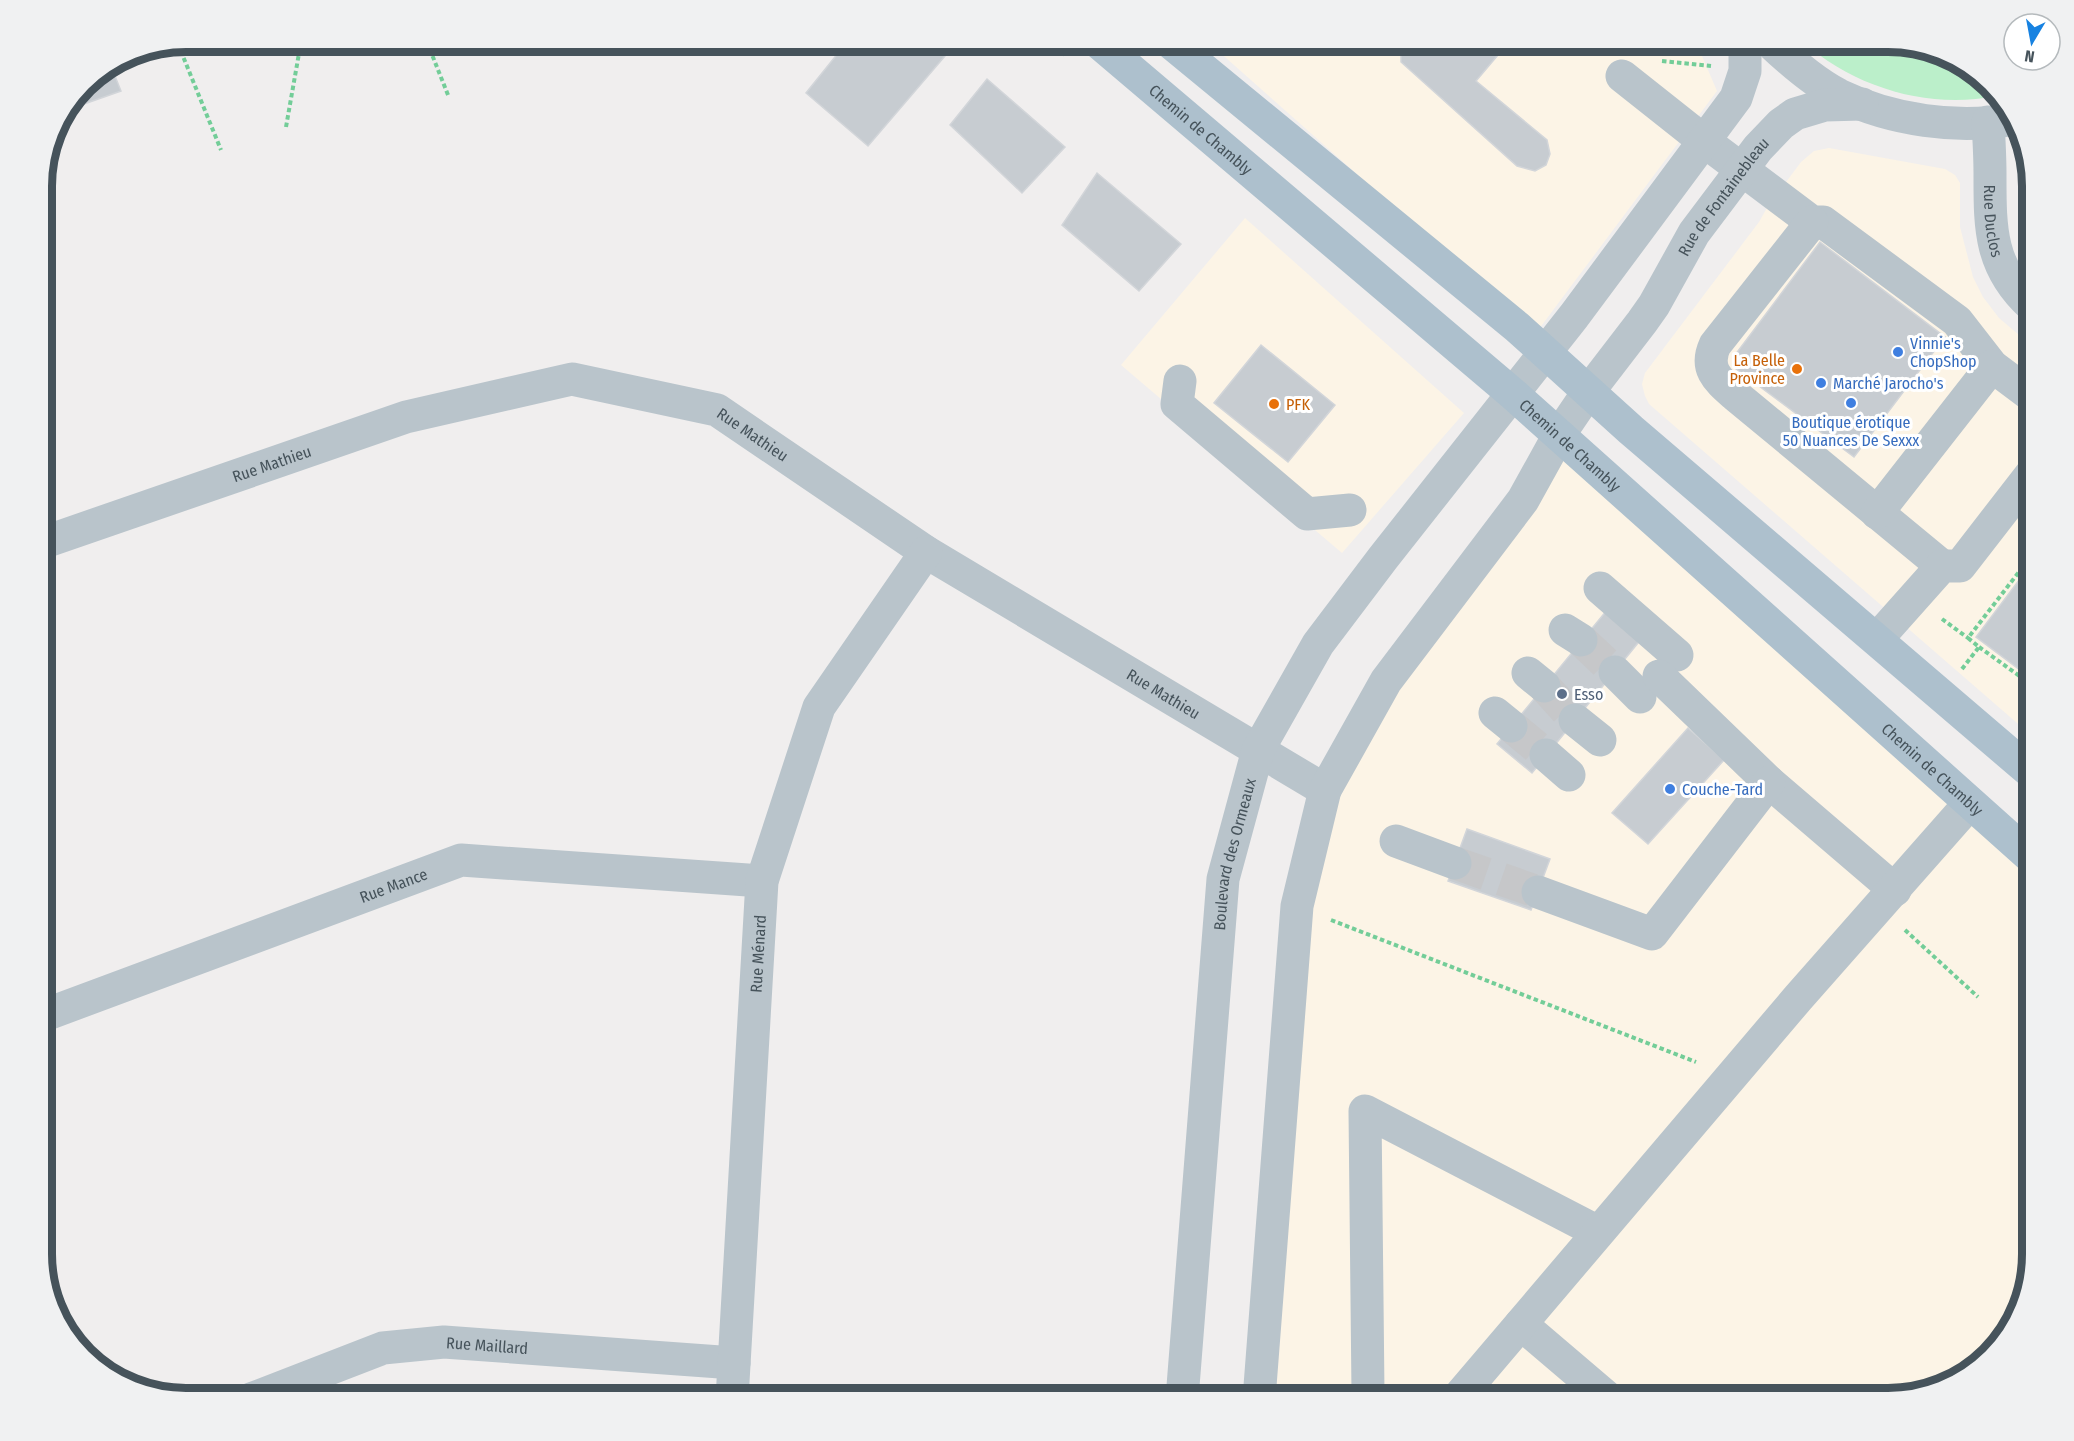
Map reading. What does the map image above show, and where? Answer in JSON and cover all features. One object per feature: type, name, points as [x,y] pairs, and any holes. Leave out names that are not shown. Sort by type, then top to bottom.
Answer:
[{"type":"main road","name":"Chemin de Chambly","points":[[1110,52],[1513,394],[2022,849]]},
{"type":"main road","points":[[1183,52],[1546,352],[1631,430],[2022,764]]},
{"type":"street","points":[[1513,394],[1736,98],[1745,71],[1745,52]]},
{"type":"street","points":[[1782,52],[1822,84],[1862,104],[1915,118],[1964,123],[2001,120]]},
{"type":"street","points":[[1622,76],[1812,222],[1823,222],[1957,321],[1992,366],[2022,388]]},
{"type":"street","name":"Rue de Fontainebleau","points":[[1559,435],[1589,391],[1648,314],[1694,233],[1766,138],[1780,124],[1795,114],[1825,105],[1862,104]]},
{"type":"street","name":"Rue Duclos","points":[[2001,120],[1990,202],[1993,242],[2011,284],[2022,296]]},
{"type":"street","points":[[1812,222],[1715,345],[1710,365],[1723,384],[1942,566],[1960,566],[2022,485]]},
{"type":"street","points":[[1877,513],[1992,366]]},
{"type":"street","name":"Rue Mathieu","points":[[53,539],[406,417],[572,379],[717,410],[926,552],[1325,790]]},
{"type":"street","points":[[1180,381],[1177,404],[1307,514],[1350,510]]},
{"type":"street","name":"Boulevard des Ormeaux","points":[[1183,1388],[1223,879],[1258,750],[1318,644],[1513,394]]},
{"type":"street","points":[[1260,1388],[1297,906],[1325,790],[1386,681],[1523,500],[1559,435]]},
{"type":"street","name":"Rue Ménard","points":[[733,1388],[762,881],[819,707],[926,552]]},
{"type":"street","points":[[1877,639],[1942,566]]},
{"type":"street","points":[[1600,588],[1658,676],[1888,898]]},
{"type":"street","points":[[1615,672],[1658,676]]},
{"type":"street","points":[[1575,720],[1600,740]]},
{"type":"street","points":[[1538,892],[1652,934],[1769,782]]},
{"type":"street","points":[[1466,1388],[1798,998],[1970,803]]},
{"type":"street","points":[[1396,841],[1455,863]]},
{"type":"street","name":"Rue Mance","points":[[53,1012],[461,860],[762,881]]},
{"type":"street","points":[[1368,1388],[1365,1111],[1598,1232]]},
{"type":"street","points":[[1521,1324],[1596,1388]]},
{"type":"street","name":"Rue Maillard","points":[[279,1388],[383,1348],[444,1342],[734,1363]]},
{"type":"path","points":[[182,53],[222,150]]},
{"type":"path","points":[[286,127],[299,53]]},
{"type":"path","points":[[431,53],[448,95]]},
{"type":"path","points":[[1658,60],[1715,66]]},
{"type":"path","points":[[2022,568],[1968,638],[2022,675]]},
{"type":"path","points":[[1956,676],[1980,647]]},
{"type":"path","points":[[1888,898],[1978,997]]},
{"type":"path","points":[[1297,906],[1704,1065],[1726,1083]]},
{"type":"shaded area","points":[[1220,52],[1700,52],[1717,91],[1536,333]]},
{"type":"shaded area","points":[[1829,148],[1945,169],[1955,175],[1960,183],[1960,227],[1973,277],[1983,297],[1999,318],[2022,338],[2022,727],[1649,404],[1645,396],[1642,384],[1645,373],[1759,222],[1768,206],[1801,162],[1814,151]]},
{"type":"shaded area","points":[[1245,218],[1464,413],[1342,553],[1121,365]]},
{"type":"shaded area","points":[[1559,435],[2022,849],[2022,1255],[2017,1289],[2008,1314],[1988,1343],[1955,1371],[1922,1384],[1905,1387],[1260,1388],[1325,790]]},
{"type":"green space","points":[[1816,52],[1888,52],[1922,57],[1947,66],[1962,75],[1987,97],[1944,100],[1918,97],[1869,83]]},
{"type":"building","points":[[1401,52],[1500,52],[1476,81],[1547,140],[1550,154],[1546,165],[1535,171],[1517,166],[1401,62]]},
{"type":"building","points":[[838,53],[948,53],[868,146],[806,93]]},
{"type":"building","points":[[114,74],[121,91],[80,106]]},
{"type":"building","points":[[987,79],[1065,147],[1022,193],[950,125]]},
{"type":"building","points":[[1097,173],[1181,244],[1139,291],[1062,225]]},
{"type":"building","points":[[1820,242],[1945,337],[1854,457],[1735,368],[1735,355]]},
{"type":"building","name":"PFK","points":[[1261,345],[1335,405],[1288,462],[1214,403]]},
{"type":"building","points":[[2022,576],[2022,672],[1976,637]]},
{"type":"building","points":[[1607,610],[1642,638],[1532,773],[1497,744]]},
{"type":"building","points":[[1688,728],[1724,760],[1648,844],[1612,813]]},
{"type":"building","points":[[1467,829],[1550,859],[1531,910],[1448,881]]},
{"type":"tunnel","points":[[1581,640],[1615,672]]},
{"type":"tunnel","points":[[1544,686],[1575,720]]},
{"type":"tunnel","points":[[1511,726],[1546,755]]},
{"type":"tunnel","points":[[1455,863],[1538,892]]},
{"type":"place","name":"Vinnie's ChopShop","points":[[1898,352]]},
{"type":"place","name":"La Belle Province","points":[[1797,369]]},
{"type":"place","name":"Marché Jarocho's","points":[[1821,383]]},
{"type":"place","name":"Boutique érotique 50 Nuances De Sexxx","points":[[1851,403]]},
{"type":"place","name":"PFK","points":[[1274,404]]},
{"type":"place","name":"Esso","points":[[1562,694]]},
{"type":"place","name":"Couche-Tard","points":[[1670,789]]}]
